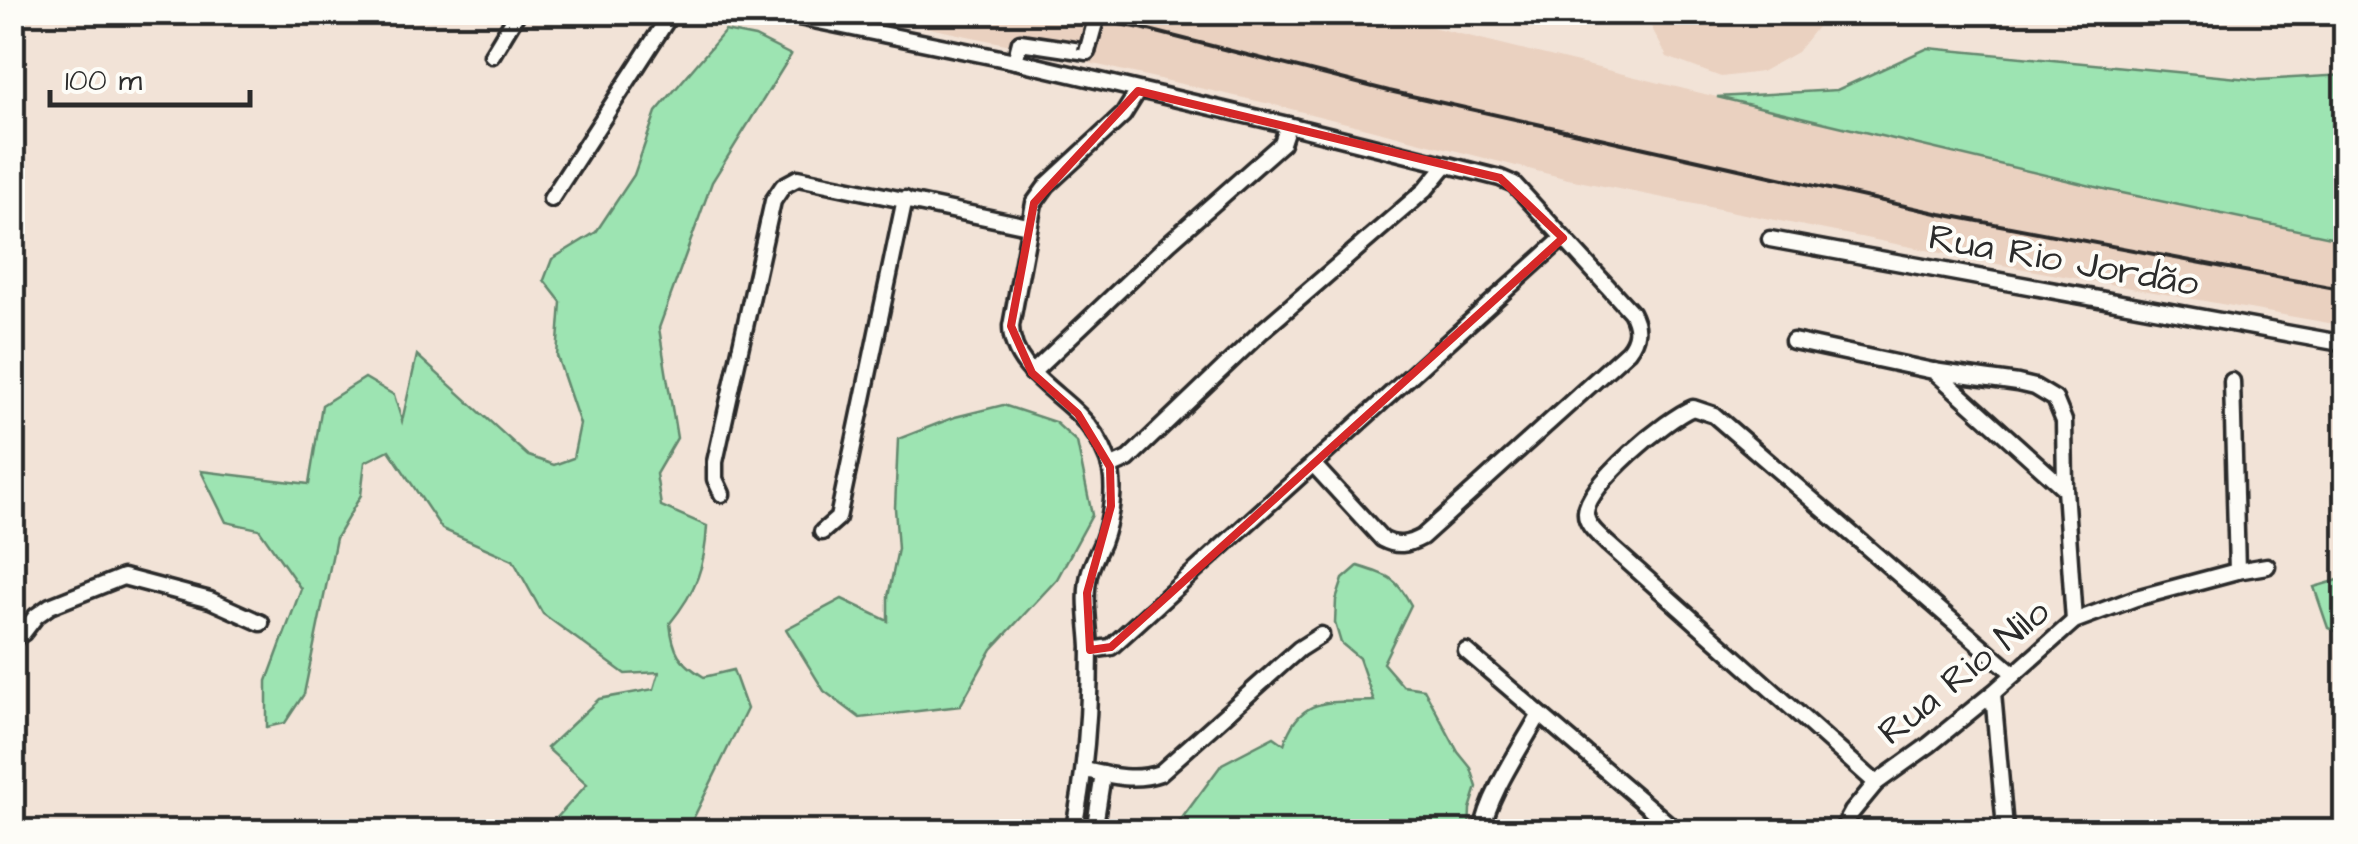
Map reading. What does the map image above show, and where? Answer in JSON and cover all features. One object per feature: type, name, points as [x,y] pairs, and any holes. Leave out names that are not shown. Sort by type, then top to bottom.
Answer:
[{"type":"street","points":[[492,55],[518,12]]},
{"type":"street","points":[[551,199],[672,12]]},
{"type":"street","points":[[774,12],[1015,61],[1500,178],[1514,184],[1636,322],[1635,342],[1613,365],[1422,537],[1402,544],[1382,539],[1313,464]]},
{"type":"street","points":[[1015,61],[1020,42],[1086,52],[1098,12]]},
{"type":"street","points":[[1073,832],[1085,770],[1090,650],[1087,593],[1111,506],[1110,466],[1099,440],[1078,414],[1032,373],[1011,335],[1028,226],[1040,192],[1123,115],[1138,91]]},
{"type":"street","points":[[1032,373],[1282,142],[1288,125]]},
{"type":"street","points":[[1110,466],[1128,459],[1262,331],[1425,190],[1445,166]]},
{"type":"street","points":[[722,494],[715,479],[715,462],[773,201],[782,186],[798,178],[1028,226]]},
{"type":"street","points":[[822,532],[838,518],[904,199]]},
{"type":"street","points":[[1090,650],[1111,648],[1563,238]]},
{"type":"street","name":"Rua Rio Jordão","points":[[1770,239],[2346,344]]},
{"type":"street","points":[[1793,341],[1933,371],[2035,387],[2055,400],[2064,421],[2074,621]]},
{"type":"street","points":[[1933,371],[2065,489]]},
{"type":"street","points":[[2232,382],[2237,572]]},
{"type":"street","points":[[1876,783],[1608,544],[1586,519],[1595,488],[1679,414],[1703,409],[1725,424],[2014,674]]},
{"type":"street","name":"Rua Rio Nilo","points":[[1841,832],[1876,783],[1994,693],[2074,621],[2136,598],[2266,566]]},
{"type":"street","points":[[12,640],[50,606],[122,577],[210,600],[261,623]]},
{"type":"street","points":[[1085,770],[1144,779],[1160,774],[1298,649],[1321,635]]},
{"type":"street","points":[[1466,651],[1678,832]]},
{"type":"street","points":[[1994,693],[2005,828]]},
{"type":"street","points":[[1482,832],[1502,783],[1539,715]]},
{"type":"street","points":[[1094,832],[1103,774]]},
{"type":"highlighted area","points":[[1138,91],[1500,178],[1563,238],[1111,647],[1090,650],[1087,593],[1111,506],[1110,467],[1078,414],[1032,373],[1011,326],[1034,203]]},
{"type":"shaded area","points":[[858,13],[1375,13],[2108,190],[2345,240],[2345,326],[2002,265],[1568,179],[1279,106]]},
{"type":"shaded area","points":[[1644,13],[1828,13],[1797,52],[1761,72],[1721,77],[1667,57]]},
{"type":"green space","points":[[725,31],[755,37],[791,55],[712,182],[659,328],[677,438],[656,474],[661,506],[707,526],[698,578],[670,623],[673,642],[683,661],[704,677],[733,670],[747,709],[692,821],[675,831],[552,831],[554,821],[587,784],[547,748],[599,699],[654,689],[659,672],[625,674],[543,614],[513,560],[442,529],[389,450],[365,462],[361,495],[336,538],[304,694],[285,723],[267,727],[267,681],[301,589],[259,529],[226,522],[201,471],[309,484],[322,405],[365,378],[394,395],[402,421],[417,355],[528,456],[554,465],[573,458],[580,424],[557,356],[561,302],[544,280],[552,259],[596,232],[634,175],[656,112]]},
{"type":"green space","points":[[1928,48],[2259,80],[2345,75],[2345,240],[2108,190],[1717,97],[1837,90]]},
{"type":"green space","points":[[1003,405],[1055,422],[1077,442],[1092,515],[1057,579],[992,649],[960,706],[860,718],[824,691],[786,629],[842,599],[888,621],[888,597],[898,549],[898,439],[955,417]]},
{"type":"green space","points":[[1358,566],[1390,578],[1411,605],[1383,663],[1403,686],[1424,689],[1471,768],[1477,787],[1469,831],[1177,831],[1177,825],[1222,764],[1274,737],[1284,744],[1299,716],[1319,704],[1374,701],[1359,658],[1341,643],[1335,623],[1336,600],[1343,579]]},
{"type":"green space","points":[[2346,578],[2345,635],[2328,628],[2314,587]]},
{"type":"railway","points":[[1053,12],[1141,28],[1389,91],[1941,214],[2346,290]]}]
